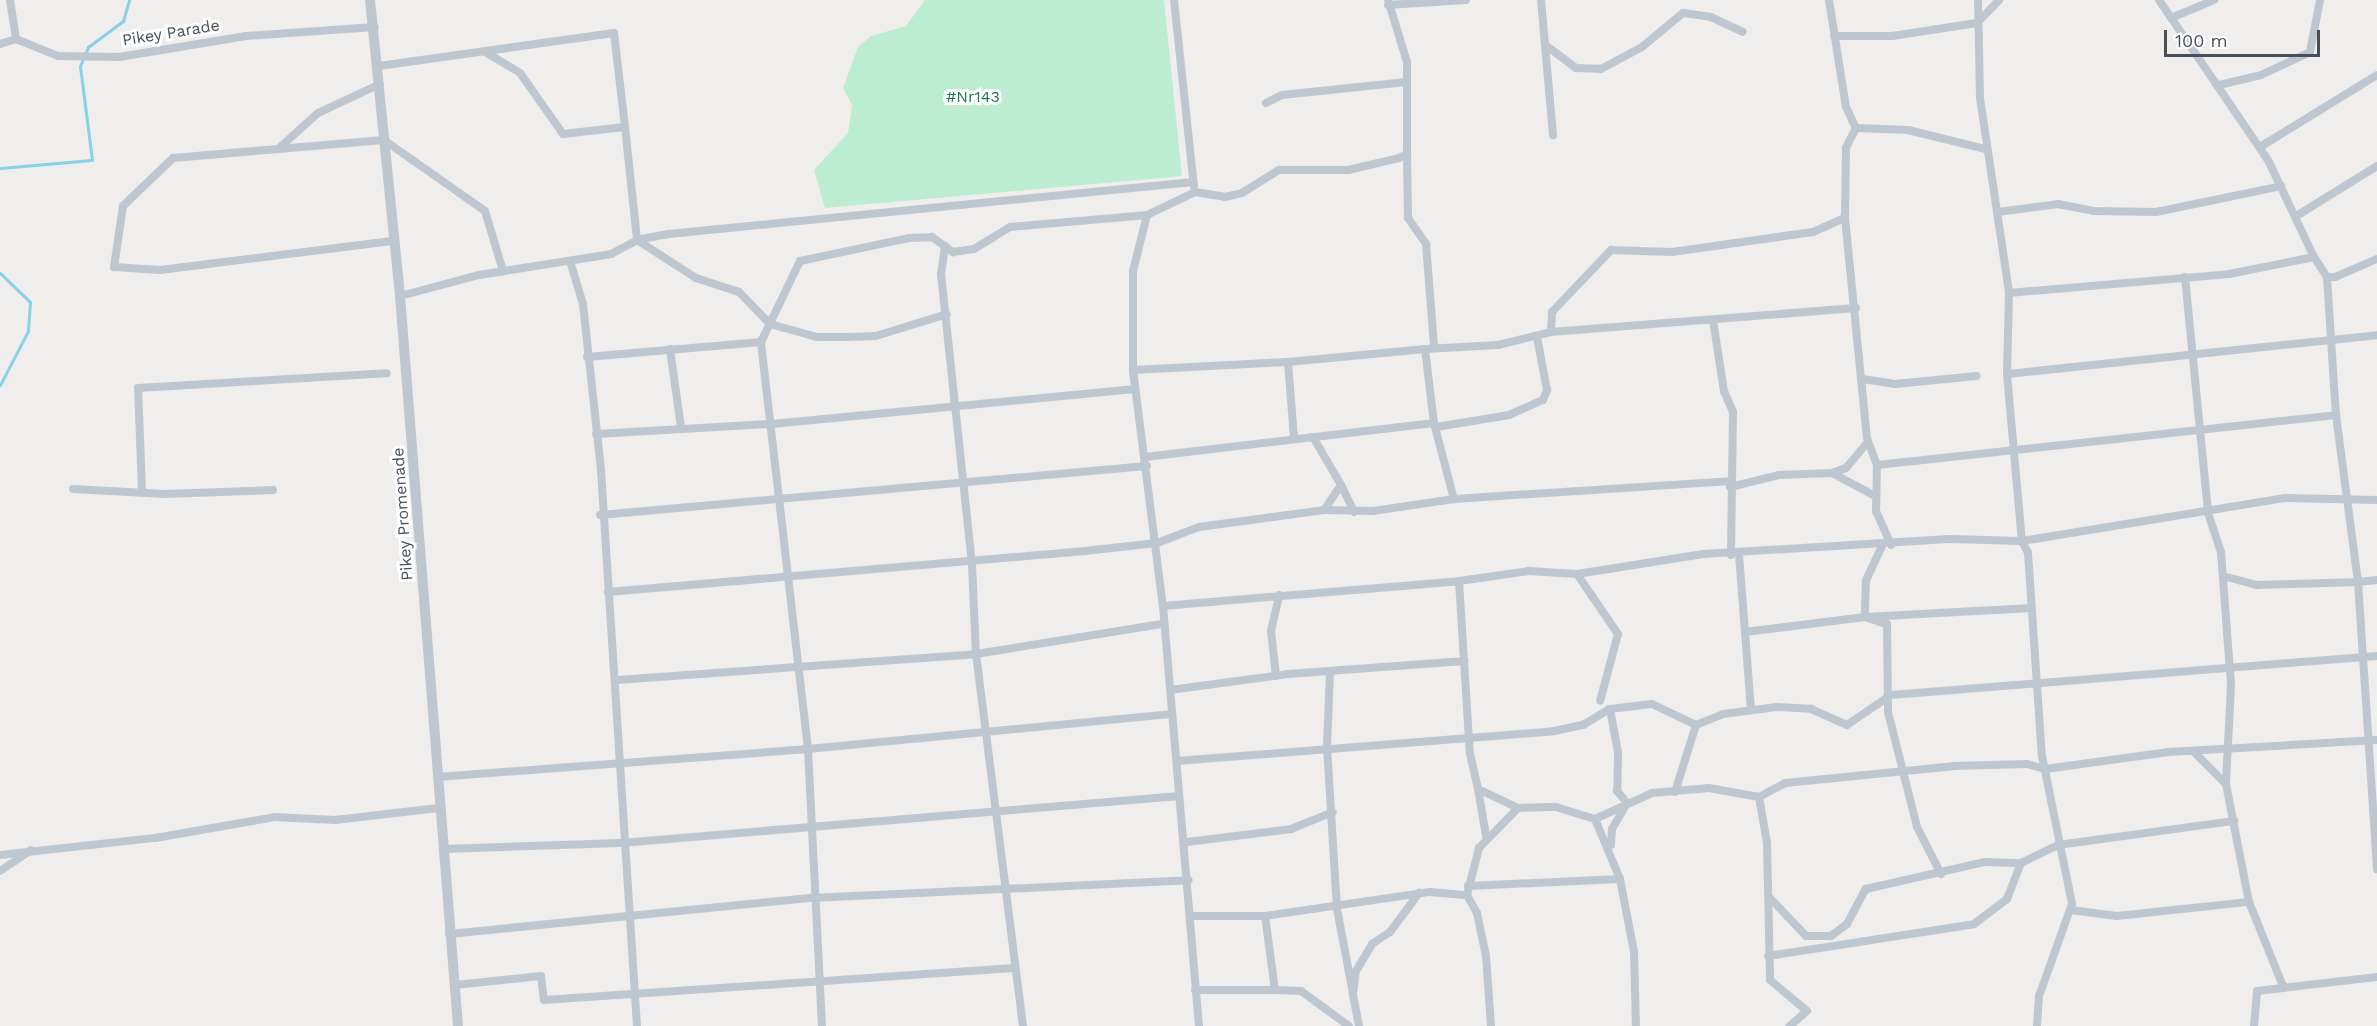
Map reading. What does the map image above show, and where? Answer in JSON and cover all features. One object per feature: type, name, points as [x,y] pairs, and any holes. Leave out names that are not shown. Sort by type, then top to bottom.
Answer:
[{"type":"street","points":[[0,44],[16,39],[10,0]]},
{"type":"street","name":"Pikey Promenade","points":[[370,0],[379,66],[392,241],[400,296],[438,808],[458,1026]]},
{"type":"street","points":[[1174,0],[1195,192]]},
{"type":"street","points":[[1454,499],[1435,425],[1426,244],[1408,218],[1405,48],[1388,3],[1466,0]]},
{"type":"street","points":[[1541,0],[1548,47],[1553,135]]},
{"type":"street","points":[[1829,0],[1846,106],[1856,128]]},
{"type":"street","points":[[1978,0],[1977,23],[1986,149],[1998,212],[2009,293],[2007,374],[2017,451],[2022,541],[2040,685],[2045,769],[2071,910],[2039,996],[2037,1026]]},
{"type":"street","points":[[1834,36],[1892,36],[1977,23],[1999,0]]},
{"type":"street","points":[[2159,0],[2198,63],[2219,85],[2260,147],[2298,214],[2314,257],[2327,277],[2336,416],[2358,582],[2362,657],[2373,740],[2377,869]]},
{"type":"street","points":[[2171,18],[2214,0]]},
{"type":"street","points":[[2219,85],[2261,75],[2310,52],[2320,0]]},
{"type":"street","points":[[1548,47],[1576,68],[1601,69],[1642,47],[1683,13],[1711,17],[1743,32]]},
{"type":"street","name":"Pikey Parade","points":[[16,39],[58,56],[119,57],[350,27],[375,27]]},
{"type":"street","points":[[379,66],[487,53],[614,33],[637,240]]},
{"type":"street","points":[[487,53],[520,73],[563,134],[625,127]]},
{"type":"street","points":[[2260,147],[2377,75]]},
{"type":"street","points":[[1266,103],[1282,95],[1406,82]]},
{"type":"street","points":[[278,149],[318,113],[380,84]]},
{"type":"street","points":[[1856,128],[1908,130],[1986,149]]},
{"type":"street","points":[[1856,128],[1846,148],[1845,218],[1868,442],[1876,465],[1875,496],[1886,545],[1866,580],[1865,617]]},
{"type":"street","points":[[392,241],[160,270],[114,267],[123,206],[173,158],[384,140],[485,211],[503,271]]},
{"type":"street","points":[[822,1026],[812,898],[808,749],[786,581],[772,424],[761,342],[800,261],[909,238],[932,237],[954,252],[974,249],[1010,227],[1147,215],[1195,192],[1225,197],[1260,186],[1279,170],[1367,168],[1407,154]]},
{"type":"street","points":[[2298,214],[2377,166]]},
{"type":"street","points":[[400,296],[503,271],[611,254],[637,240],[814,216],[1193,182]]},
{"type":"street","points":[[1998,212],[2058,204],[2094,211],[2156,212],[2281,186]]},
{"type":"street","points":[[1147,215],[1132,271],[1133,370],[1157,543],[1163,606],[1162,624],[1170,690],[1170,714],[1186,843],[1199,1026]]},
{"type":"street","points":[[1551,332],[1552,312],[1611,250],[1672,252],[1813,232],[1845,218]]},
{"type":"street","points":[[637,240],[696,278],[739,292],[770,324],[818,338],[876,336],[947,314]]},
{"type":"street","points":[[945,246],[941,274],[957,405],[972,564],[976,654],[985,732],[999,810],[1014,968],[1023,1026]]},
{"type":"street","points":[[2009,293],[2229,274],[2314,257]]},
{"type":"street","points":[[2327,277],[2345,276],[2377,259]]},
{"type":"street","points":[[570,261],[583,304],[596,434],[600,515],[623,763],[621,843],[631,918],[637,1026]]},
{"type":"street","points":[[2185,277],[2208,513],[2219,539],[2223,576],[2231,750],[2226,784],[2249,902],[2283,986]]},
{"type":"street","points":[[1133,370],[1288,362],[1430,348],[1498,345],[1551,332],[1856,308]]},
{"type":"street","points":[[1713,320],[1724,391],[1733,412],[1730,484],[1751,709]]},
{"type":"street","points":[[2007,374],[2377,335]]},
{"type":"street","points":[[600,515],[780,502],[963,485],[1146,462],[1294,438],[1435,425],[1509,415],[1543,400],[1547,390],[1537,337]]},
{"type":"street","points":[[587,357],[761,342]]},
{"type":"street","points":[[670,349],[681,427]]},
{"type":"street","points":[[1288,362],[1294,438]]},
{"type":"street","points":[[142,490],[138,388],[387,373]]},
{"type":"street","points":[[1863,379],[1895,384],[1977,376]]},
{"type":"street","points":[[596,434],[681,427],[772,424],[1135,389]]},
{"type":"street","points":[[1876,465],[2336,416]]},
{"type":"street","points":[[1313,438],[1354,512]]},
{"type":"street","points":[[608,592],[786,581],[972,564],[1157,543],[1199,527],[1324,510],[1354,512],[1454,499],[1730,484],[1779,475],[1832,472],[1846,468],[1868,442]]},
{"type":"street","points":[[1832,472],[1875,496]]},
{"type":"street","points":[[1324,510],[1341,485]]},
{"type":"street","points":[[73,489],[142,490],[165,494],[273,490]]},
{"type":"street","points":[[1163,606],[1459,581],[1529,571],[1577,574],[1678,557],[1886,545],[2022,541],[2208,513],[2286,498],[2377,500]]},
{"type":"street","points":[[1577,574],[1618,634],[1600,701]]},
{"type":"street","points":[[2223,576],[2257,585],[2377,580]]},
{"type":"street","points":[[1459,581],[1469,736],[1486,836],[1467,890],[1482,938],[1491,1026]]},
{"type":"street","points":[[1276,676],[1270,632],[1279,595]]},
{"type":"street","points":[[1745,632],[1865,617],[2032,608]]},
{"type":"street","points":[[1865,617],[1887,624],[1891,695],[1888,712],[1901,774],[1917,827],[1941,874]]},
{"type":"street","points":[[617,680],[796,665],[976,654],[1162,624]]},
{"type":"street","points":[[1177,761],[1232,761],[1327,746],[1565,730],[1610,710],[1652,704],[1696,725],[1751,709],[1811,709],[1847,725],[1891,695],[2040,685],[2099,676],[2228,669],[2377,656]]},
{"type":"street","points":[[1170,690],[1276,676],[1465,662]]},
{"type":"street","points":[[1330,672],[1327,746],[1333,812],[1337,909],[1359,1026]]},
{"type":"street","points":[[1610,710],[1618,752],[1617,791],[1627,803]]},
{"type":"street","points":[[437,777],[808,749],[1170,714]]},
{"type":"street","points":[[1675,792],[1696,725]]},
{"type":"street","points":[[1595,819],[1627,803],[1675,792],[1722,789],[1759,797],[1785,783],[2002,763],[2045,769],[2194,752],[2373,740]]},
{"type":"street","points":[[2194,752],[2226,784]]},
{"type":"street","points":[[1478,789],[1518,808],[1556,807],[1595,819],[1611,846],[1620,879],[1634,952],[1636,1026]]},
{"type":"street","points":[[443,849],[621,843],[1179,796]]},
{"type":"street","points":[[1759,797],[1771,899],[1768,956],[1770,980],[1807,1011],[1790,1026]]},
{"type":"street","points":[[1611,846],[1612,829],[1627,803]]},
{"type":"street","points":[[0,855],[155,838],[275,817],[335,819],[438,808]]},
{"type":"street","points":[[1486,836],[1518,808]]},
{"type":"street","points":[[1186,843],[1291,830],[1333,812]]},
{"type":"street","points":[[1771,899],[1806,936],[1831,936],[1847,924],[1866,888],[1941,874],[1985,862],[2021,863],[2058,845],[2234,821]]},
{"type":"street","points":[[0,871],[31,850]]},
{"type":"street","points":[[1768,956],[1974,924],[2007,899],[2021,863]]},
{"type":"street","points":[[1191,916],[1265,916],[1337,909],[1419,893],[1620,879]]},
{"type":"street","points":[[450,934],[631,918],[812,898],[1006,885],[1189,880]]},
{"type":"street","points":[[1353,994],[1367,952],[1419,893]]},
{"type":"street","points":[[2071,910],[2117,916],[2249,902]]},
{"type":"street","points":[[1265,916],[1275,990]]},
{"type":"street","points":[[455,985],[541,976],[544,1000],[1014,968]]},
{"type":"street","points":[[2254,1026],[2254,993],[2283,986],[2377,977]]},
{"type":"street","points":[[1195,990],[1301,991],[1349,1026]]},
{"type":"green space","name":"#Nr143","points":[[925,0],[1164,0],[1182,176],[825,208],[814,170],[848,133],[852,105],[843,88],[858,47],[871,36],[906,26]]},
{"type":"waterway","points":[[0,168],[92,160],[80,66],[88,47],[123,21],[129,0]]},
{"type":"waterway","points":[[0,273],[30,302],[28,331],[0,385]]}]
